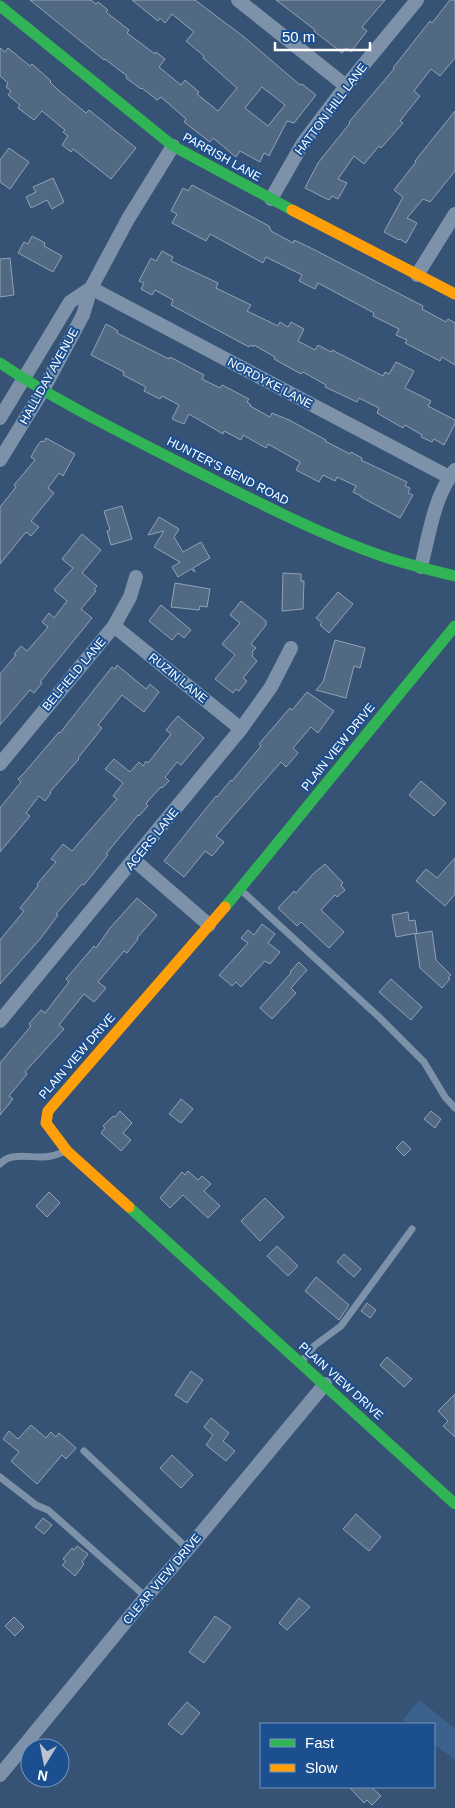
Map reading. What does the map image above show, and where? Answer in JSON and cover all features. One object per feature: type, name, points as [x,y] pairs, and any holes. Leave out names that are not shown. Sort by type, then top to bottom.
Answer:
[{"type":"street","points":[[238,0],[346,86]]},
{"type":"street","name":"HATTON HILL LANE","points":[[271,199],[303,142],[346,86],[417,0]]},
{"type":"street","name":"PARRISH LANE","points":[[0,6],[173,146],[455,294]]},
{"type":"street","name":"HALLIDAY AVENUE","points":[[0,460],[43,390],[83,315],[91,288],[128,219],[173,146]]},
{"type":"street","points":[[417,275],[455,214]]},
{"type":"street","name":"HALLIDAY AVENUE","points":[[0,418],[70,302],[91,288]]},
{"type":"street","name":"NORDYKE LANE","points":[[91,288],[452,474]]},
{"type":"street","name":"HUNTER'S BEND ROAD","points":[[0,363],[24,380],[273,510],[329,536],[377,554],[421,568],[455,576]]},
{"type":"street","points":[[421,568],[434,512],[452,474]]},
{"type":"street","name":"BELFIELD LANE","points":[[2,756],[114,626],[130,597],[136,577]]},
{"type":"street","name":"RUZIN LANE","points":[[114,626],[241,729]]},
{"type":"street","name":"PLAIN VIEW DRIVE","points":[[455,626],[240,889],[48,1111],[46,1123],[67,1151],[455,1504]]},
{"type":"street","name":"ACERS LANE","points":[[0,1021],[241,729],[271,687],[291,648]]},
{"type":"street","points":[[134,860],[209,925]]},
{"type":"street","name":"CLEAR VIEW DRIVE","points":[[0,1776],[146,1597],[325,1384]]},
{"type":"lane","points":[[240,889],[413,1051],[429,1069],[445,1097],[455,1108]]},
{"type":"lane","points":[[0,1164],[4,1159],[25,1156],[49,1157],[67,1151]]},
{"type":"lane","points":[[301,1363],[314,1346],[341,1326],[412,1229]]},
{"type":"lane","points":[[84,1451],[188,1549]]},
{"type":"lane","points":[[0,1478],[36,1505],[48,1510],[146,1597]]},
{"type":"water","points":[[419,1700],[455,1728],[455,1760],[435,1745],[435,1723],[408,1723],[403,1720]]},
{"type":"building","points":[[30,0],[91,0],[96,4],[98,2],[108,10],[106,12],[129,30],[127,33],[155,54],[156,52],[165,59],[159,67],[181,85],[185,80],[199,92],[197,94],[218,111],[237,88],[186,41],[194,32],[172,14],[165,23],[160,18],[158,21],[132,0],[195,0],[244,37],[300,85],[302,84],[316,95],[294,123],[287,121],[269,156],[264,153],[260,162],[240,151],[236,157],[213,138],[210,142],[184,122],[186,119],[161,97],[157,100]],"holes":[[[262,87],[285,105],[268,126],[245,108]]]},
{"type":"building","points":[[276,0],[385,0],[362,27],[367,31],[351,52],[346,48],[342,53]]},
{"type":"building","points":[[450,0],[455,0],[455,58],[440,76],[431,69],[414,91],[420,96],[400,121],[403,123],[381,148],[379,146],[364,164],[354,156],[338,179],[347,183],[338,199],[332,196],[329,200],[305,188],[318,163],[349,122],[394,69],[430,21],[432,23]]},
{"type":"building","points":[[0,48],[5,52],[8,48],[30,66],[32,64],[58,90],[86,113],[89,110],[136,148],[111,179],[73,149],[71,152],[62,145],[68,136],[63,132],[65,130],[42,111],[34,120],[18,108],[20,105],[8,95],[11,91],[6,87],[8,83],[0,76]]},
{"type":"building","points":[[455,111],[455,171],[430,202],[423,199],[407,218],[417,223],[406,243],[384,232],[403,197],[394,190]]},
{"type":"building","points":[[9,148],[29,162],[10,189],[0,182],[0,160]]},
{"type":"building","points":[[53,178],[64,202],[52,209],[47,200],[31,208],[26,197],[36,192],[33,187]]},
{"type":"building","points":[[192,185],[269,226],[271,231],[293,243],[294,240],[309,247],[423,306],[422,309],[446,322],[448,319],[455,323],[455,365],[442,357],[440,361],[405,343],[407,340],[396,335],[399,329],[373,316],[374,313],[318,283],[315,289],[299,281],[302,275],[266,257],[263,263],[210,234],[206,241],[172,223],[177,214],[171,211],[183,188],[188,191]]},
{"type":"building","points":[[32,236],[45,243],[44,246],[62,256],[53,272],[18,253],[24,242],[28,244]]},
{"type":"building","points":[[162,251],[173,257],[171,261],[218,283],[216,288],[251,305],[247,311],[278,326],[280,322],[288,327],[291,322],[304,329],[298,341],[315,350],[318,345],[331,352],[332,350],[383,376],[385,372],[389,374],[396,362],[414,371],[405,388],[431,401],[428,406],[455,420],[455,424],[444,445],[434,439],[432,442],[421,437],[422,435],[405,425],[403,428],[377,413],[379,408],[359,398],[357,402],[325,387],[326,385],[274,359],[275,357],[254,345],[249,347],[171,305],[173,300],[155,290],[152,295],[141,289],[144,283],[139,281],[151,258],[156,261]]},
{"type":"building","points":[[10,258],[14,295],[0,297],[0,259]]},
{"type":"building","points":[[106,324],[118,331],[117,333],[204,375],[202,379],[220,388],[222,385],[249,399],[247,402],[250,406],[270,417],[272,413],[289,420],[325,441],[362,458],[361,460],[407,482],[405,486],[410,488],[408,493],[413,495],[400,518],[353,492],[356,486],[337,477],[335,481],[323,475],[319,482],[296,470],[300,462],[268,444],[266,448],[243,435],[241,440],[224,431],[223,434],[189,414],[184,424],[172,419],[179,405],[162,396],[160,399],[144,391],[146,387],[123,375],[124,372],[91,355]]},
{"type":"building","points":[[46,438],[75,454],[63,476],[59,473],[48,488],[54,493],[31,521],[39,527],[31,536],[26,532],[0,564],[0,507],[16,487],[14,485],[35,460],[31,457],[37,446],[41,441],[44,442]]},
{"type":"building","points":[[122,506],[132,539],[111,545],[107,531],[110,530],[104,511]]},
{"type":"building","points":[[159,517],[179,529],[174,537],[183,552],[201,542],[210,558],[193,568],[195,572],[191,569],[178,577],[172,567],[180,562],[154,547],[164,531],[148,535]]},
{"type":"building","points":[[82,534],[101,550],[82,573],[97,586],[94,590],[96,591],[81,609],[92,618],[40,682],[42,683],[34,693],[30,690],[0,725],[0,674],[21,646],[27,651],[48,627],[42,622],[49,613],[54,618],[67,601],[54,590],[73,568],[62,559]]},
{"type":"building","points":[[283,573],[301,574],[301,581],[304,581],[303,609],[282,611]]},
{"type":"building","points":[[175,583],[210,589],[207,607],[200,606],[199,610],[171,607]]},
{"type":"building","points":[[338,592],[353,604],[329,633],[320,625],[322,623],[316,618]]},
{"type":"building","points":[[241,601],[266,621],[266,625],[251,644],[256,648],[252,652],[252,656],[257,661],[243,678],[247,681],[239,691],[236,689],[233,693],[215,679],[235,655],[222,644],[240,623],[230,615]]},
{"type":"building","points":[[161,605],[191,630],[184,638],[178,633],[172,640],[149,621]]},
{"type":"building","points":[[335,640],[365,648],[360,668],[354,666],[346,698],[316,690],[323,682]]},
{"type":"building","points":[[117,665],[146,689],[150,684],[159,692],[144,712],[122,695],[98,725],[102,728],[79,759],[50,792],[45,801],[39,796],[26,813],[30,816],[0,852],[0,808],[21,782],[18,779],[60,733],[112,667],[115,669]]},
{"type":"building","points":[[307,692],[334,711],[318,733],[311,727],[293,748],[298,753],[286,767],[281,762],[216,836],[224,842],[212,856],[205,851],[184,877],[164,861],[216,796],[232,781],[261,746],[259,744],[290,708],[292,710]]},
{"type":"building","points":[[178,716],[204,738],[181,765],[177,762],[165,777],[169,781],[148,801],[146,804],[148,806],[138,815],[106,854],[108,855],[84,885],[82,884],[56,914],[58,915],[41,938],[0,984],[0,940],[24,911],[20,908],[56,862],[51,859],[63,844],[72,851],[117,799],[113,796],[123,783],[105,769],[114,759],[130,772],[139,762],[143,766],[146,761],[148,763],[171,734],[166,730]]},
{"type":"building","points":[[421,781],[446,803],[434,816],[409,795]]},
{"type":"building","points":[[455,858],[455,894],[445,906],[416,881],[426,869],[437,878]]},
{"type":"building","points":[[325,864],[343,883],[341,885],[345,890],[337,897],[335,895],[321,910],[344,932],[329,948],[301,922],[297,926],[278,908]]},
{"type":"building","points":[[137,898],[157,915],[127,953],[124,951],[98,982],[106,988],[94,1002],[84,994],[59,1025],[64,1029],[25,1072],[27,1074],[9,1096],[13,1099],[0,1115],[0,1063],[31,1026],[29,1024],[41,1010],[45,1013],[69,982],[66,979],[94,946],[96,948],[110,928]]},
{"type":"building","points":[[408,912],[409,921],[415,920],[417,933],[396,937],[392,915]]},
{"type":"building","points":[[262,924],[275,934],[268,943],[280,952],[270,964],[265,961],[241,987],[236,982],[232,986],[219,975],[248,943],[241,938],[248,930],[254,935]]},
{"type":"building","points":[[432,931],[436,960],[451,975],[442,988],[420,968],[415,934]]},
{"type":"building","points":[[299,962],[307,970],[291,988],[296,993],[272,1019],[260,1008]]},
{"type":"building","points":[[391,979],[422,1007],[411,1020],[379,992]]},
{"type":"building","points":[[181,1099],[193,1109],[181,1123],[169,1114]]},
{"type":"building","points":[[120,1111],[132,1123],[123,1133],[131,1140],[121,1151],[101,1133],[105,1128],[103,1126]]},
{"type":"building","points":[[431,1111],[441,1119],[435,1128],[424,1119]]},
{"type":"building","points":[[403,1141],[411,1149],[404,1156],[396,1148]]},
{"type":"building","points":[[188,1171],[198,1180],[202,1176],[211,1184],[204,1191],[220,1206],[208,1218],[183,1195],[170,1208],[160,1198],[182,1172],[185,1175]]},
{"type":"building","points":[[49,1192],[60,1203],[47,1217],[36,1206]]},
{"type":"building","points":[[265,1198],[284,1217],[260,1241],[241,1221]]},
{"type":"building","points":[[277,1246],[298,1266],[288,1276],[267,1256]]},
{"type":"building","points":[[344,1254],[361,1269],[354,1277],[337,1262]]},
{"type":"building","points":[[316,1277],[349,1305],[339,1320],[305,1291]]},
{"type":"building","points":[[367,1303],[376,1310],[370,1318],[361,1311]]},
{"type":"building","points":[[387,1357],[412,1379],[404,1387],[380,1365]]},
{"type":"building","points":[[191,1371],[203,1380],[187,1403],[175,1395]]},
{"type":"building","points":[[455,1394],[455,1437],[443,1426],[448,1421],[438,1411]]},
{"type":"building","points":[[211,1418],[229,1433],[223,1441],[235,1451],[226,1461],[206,1445],[213,1435],[204,1427]]},
{"type":"building","points":[[31,1425],[46,1438],[51,1432],[56,1437],[59,1433],[76,1448],[66,1459],[62,1455],[37,1484],[11,1461],[19,1452],[3,1439],[9,1431],[18,1439]]},
{"type":"building","points":[[172,1455],[193,1475],[181,1488],[160,1468]]},
{"type":"building","points":[[356,1514],[381,1537],[369,1551],[343,1529]]},
{"type":"building","points":[[43,1518],[52,1525],[44,1534],[35,1527]]},
{"type":"building","points":[[77,1546],[88,1554],[82,1562],[84,1564],[75,1576],[62,1565],[66,1561],[63,1559],[72,1548],[74,1550]]},
{"type":"building","points":[[299,1598],[310,1607],[287,1630],[279,1623]]},
{"type":"building","points":[[215,1616],[231,1627],[204,1663],[189,1652]]},
{"type":"building","points":[[14,1617],[24,1627],[15,1636],[5,1626]]},
{"type":"building","points":[[187,1702],[200,1713],[182,1735],[168,1724]]},
{"type":"building","points":[[350,1788],[372,1788],[381,1796],[372,1805],[367,1800],[364,1803]]},
{"type":"traffic: fast","points":[[0,6],[173,146],[292,210]]},
{"type":"traffic: fast","points":[[0,363],[44,391],[90,416],[231,489],[306,525],[382,556],[455,576]]},
{"type":"traffic: fast","points":[[225,907],[455,626]]},
{"type":"traffic: fast","points":[[129,1207],[455,1504]]},
{"type":"traffic: slow","points":[[292,210],[455,294]]},
{"type":"traffic: slow","points":[[129,1207],[67,1151],[46,1123],[48,1111],[225,907]]}]
